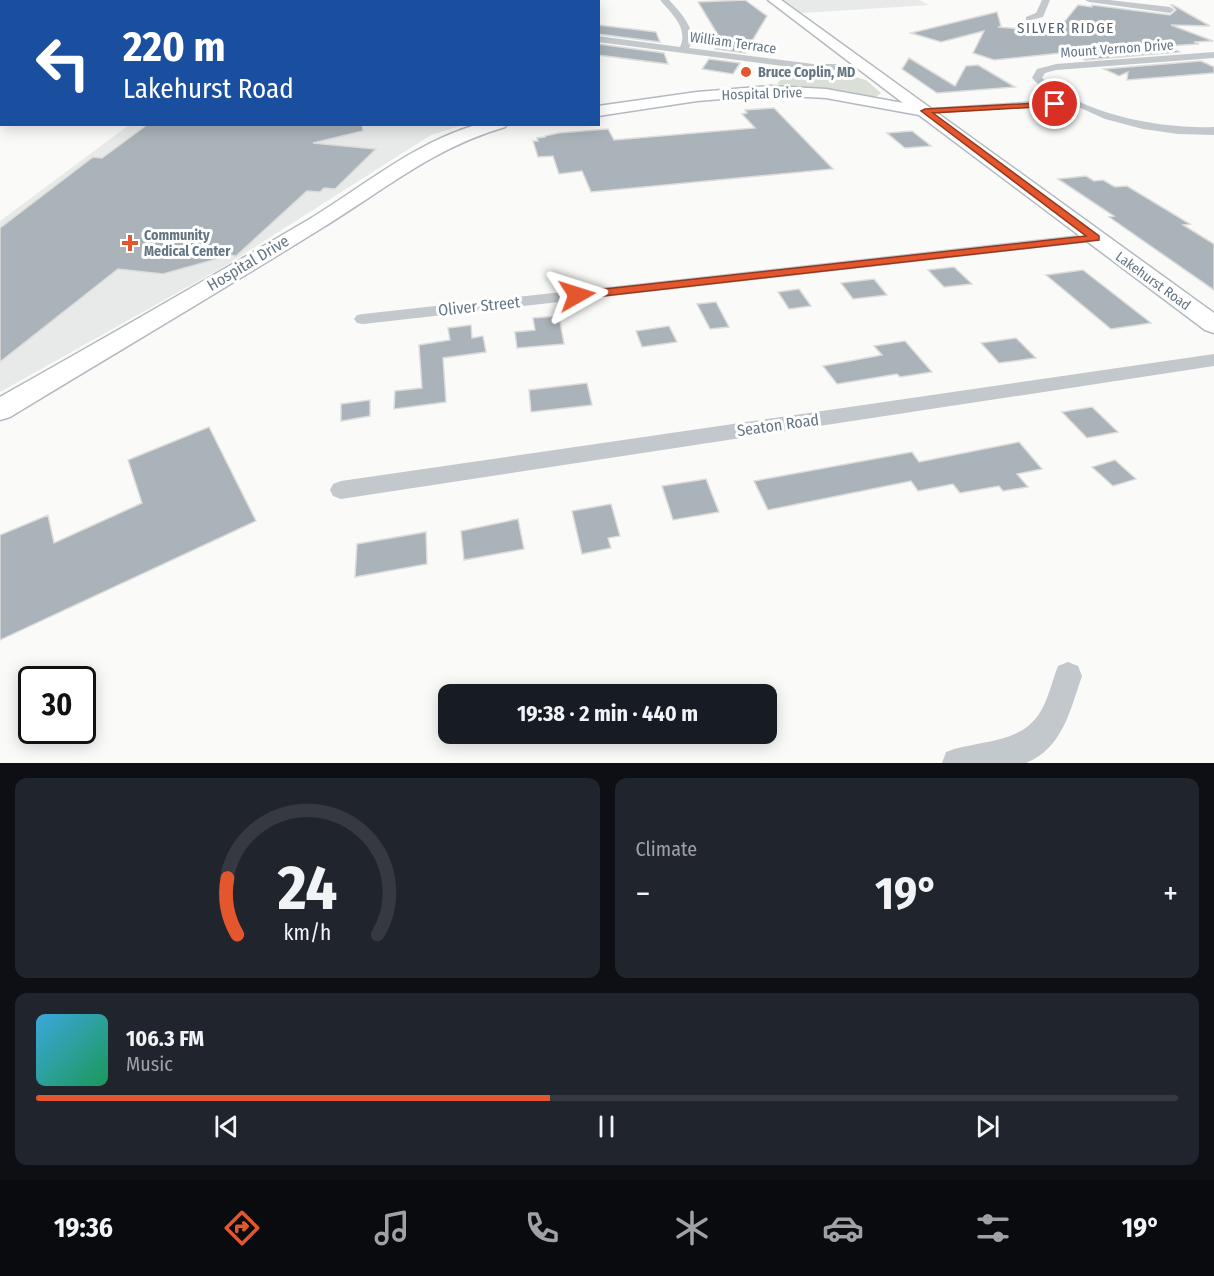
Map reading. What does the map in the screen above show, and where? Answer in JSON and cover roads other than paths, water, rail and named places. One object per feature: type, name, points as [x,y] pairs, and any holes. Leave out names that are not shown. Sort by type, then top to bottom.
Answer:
[{"type":"main road","name":"Lakehurst Road","points":[[774,0],[1214,326]]},
{"type":"main road","name":"Hospital Drive","points":[[600,111],[737,93],[776,91],[818,94],[925,111]]},
{"type":"main road","points":[[877,104],[890,99],[897,92]]},
{"type":"main road","name":"Hospital Drive","points":[[0,410],[320,221],[431,148],[457,136],[492,126]]},
{"type":"street","points":[[664,0],[675,11],[689,37],[689,42],[683,51]]},
{"type":"street","points":[[1029,19],[1040,15],[1046,0]]},
{"type":"street","points":[[1089,0],[1170,10]]},
{"type":"street","name":"William Terrace","points":[[600,39],[813,67],[864,67]]},
{"type":"street","name":"Mount Vernon Drive","points":[[1077,102],[1055,92],[1039,80],[1037,78],[1041,71],[1056,67],[1214,55]]},
{"type":"street","points":[[925,111],[1077,102],[1108,118],[1138,125],[1175,131],[1214,131]]},
{"type":"street","name":"Oliver Street","points":[[363,319],[1096,238]]},
{"type":"street","name":"Seaton Road","points":[[341,490],[1214,360]]},
{"type":"street","points":[[957,763],[1023,749],[1050,725],[1068,676]]},
{"type":"place","name":"Bruce Coplin, MD","points":[[746,72]]},
{"type":"place","name":"Community Medical Center","points":[[130,243]]},
{"type":"district","name":"SILVER RIDGE","points":[[1066,28]]}]
